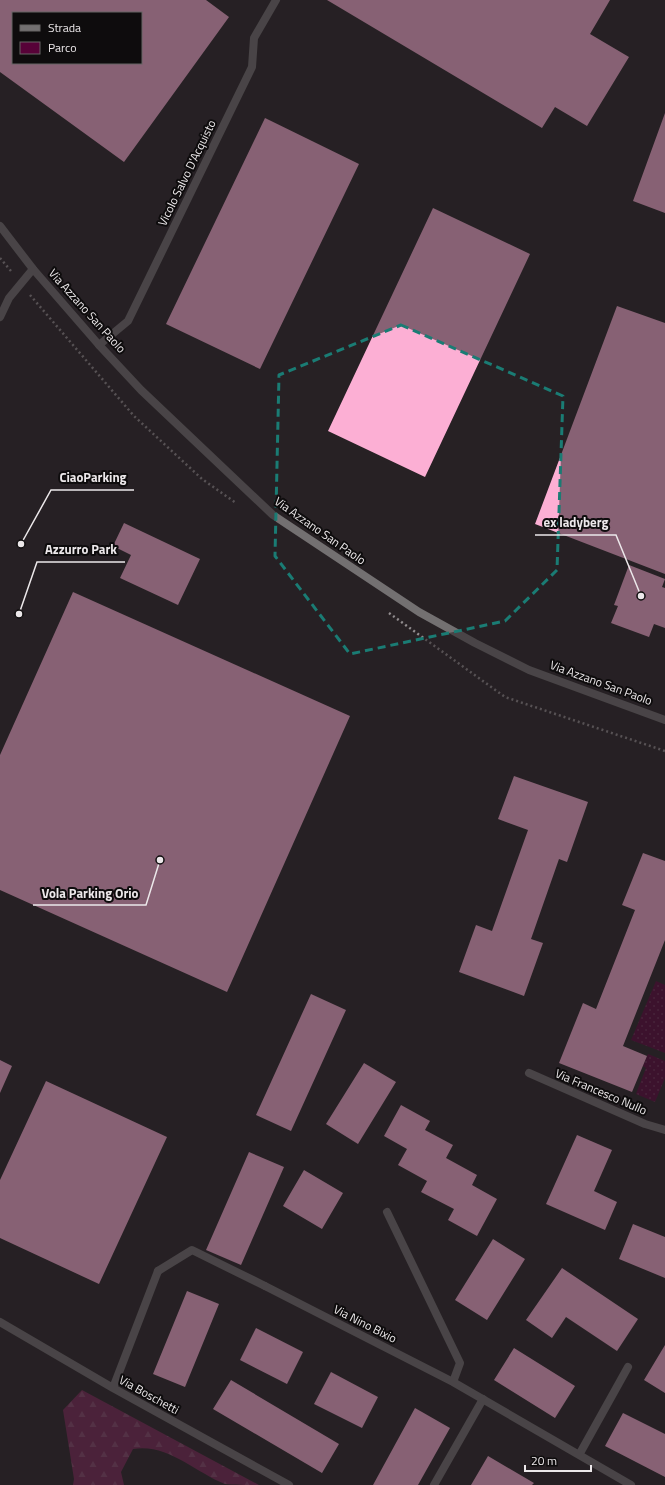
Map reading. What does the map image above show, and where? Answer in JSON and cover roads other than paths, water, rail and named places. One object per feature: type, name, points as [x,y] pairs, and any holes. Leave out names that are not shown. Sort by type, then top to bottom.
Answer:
[{"type":"street","name":"Vicolo Salvo D'Acquisto","points":[[99,345],[128,321],[252,66],[254,38],[276,0]]},
{"type":"street","name":"Via Azzano San Paolo","points":[[0,226],[33,269],[99,345],[141,390],[273,515],[406,603],[475,643],[529,670],[665,720]]},
{"type":"street","points":[[0,317],[9,298],[33,269]]},
{"type":"street","name":"Via Francesco Nullo","points":[[529,1074],[645,1124],[665,1130]]},
{"type":"street","points":[[387,1212],[460,1363],[453,1382]]},
{"type":"street","name":"Via Nino Bixio","points":[[113,1388],[158,1271],[192,1250],[453,1382],[631,1485]]},
{"type":"street","name":"Via Boschetti","points":[[0,1322],[113,1388],[288,1485]]},
{"type":"street","points":[[579,1455],[628,1367]]},
{"type":"street","points":[[434,1485],[483,1399]]},
{"type":"place","name":"CiaoParking","points":[[21,544]]},
{"type":"place","name":"ex ladyberg","points":[[641,596]]},
{"type":"place","name":"Azzurro Park","points":[[19,614]]},
{"type":"place","name":"Vola Parking Orio","points":[[160,860]]}]
